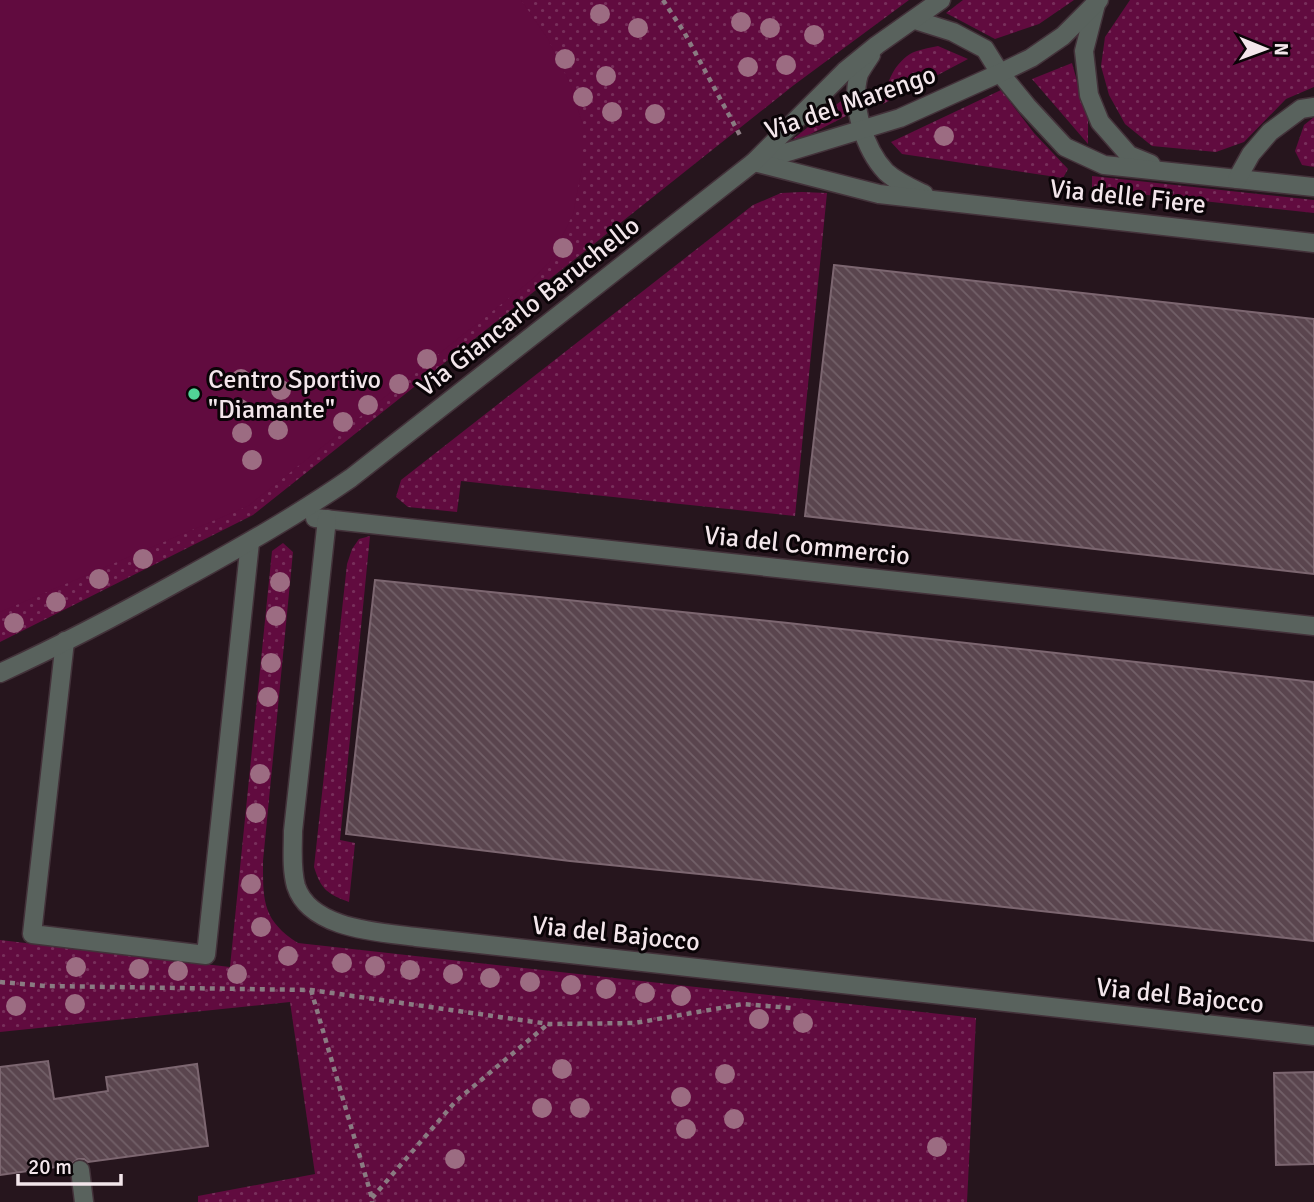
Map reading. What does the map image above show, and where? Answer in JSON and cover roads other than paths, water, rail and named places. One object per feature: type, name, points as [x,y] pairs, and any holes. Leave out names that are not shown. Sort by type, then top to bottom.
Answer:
[{"type":"street","name":"Via Giancarlo Baruchello","points":[[915,20],[928,0]]},
{"type":"street","name":"Via Giancarlo Baruchello","points":[[0,673],[121,613],[250,542],[351,478],[754,162],[845,71],[941,0]]},
{"type":"street","name":"Via del Marengo","points":[[754,162],[900,118],[1000,73],[1031,58],[1063,36],[1097,2]]},
{"type":"street","name":"Via delle Fiere","points":[[1097,2],[1084,51],[1088,94],[1100,122],[1129,155],[1167,171]]},
{"type":"street","name":"Via del Marengo","points":[[915,20],[953,32],[985,49],[1000,73]]},
{"type":"street","name":"Via Giancarlo Baruchello","points":[[862,130],[857,102],[858,81],[877,45]]},
{"type":"street","name":"Via delle Fiere","points":[[1000,73],[1065,147],[1104,165],[1314,187]]},
{"type":"street","points":[[1237,178],[1251,154],[1270,132],[1301,109],[1314,107]]},
{"type":"street","name":"Via delle Fiere","points":[[862,130],[874,155],[886,171],[900,183],[937,201]]},
{"type":"street","name":"Via delle Fiere","points":[[754,162],[879,194],[1314,243]]},
{"type":"street","name":"Via del Commercio","points":[[295,515],[1314,626]]},
{"type":"street","name":"Via del Bajocco","points":[[327,519],[293,831],[293,868],[297,887],[307,906],[331,921],[366,930],[415,937],[1314,1036]]},
{"type":"street","points":[[65,641],[32,934],[206,956],[250,542]]},
{"type":"street","points":[[80,1170],[84,1202]]},
{"type":"place","name":"Centro Sportivo \"Diamante\"","points":[[194,394]]}]
